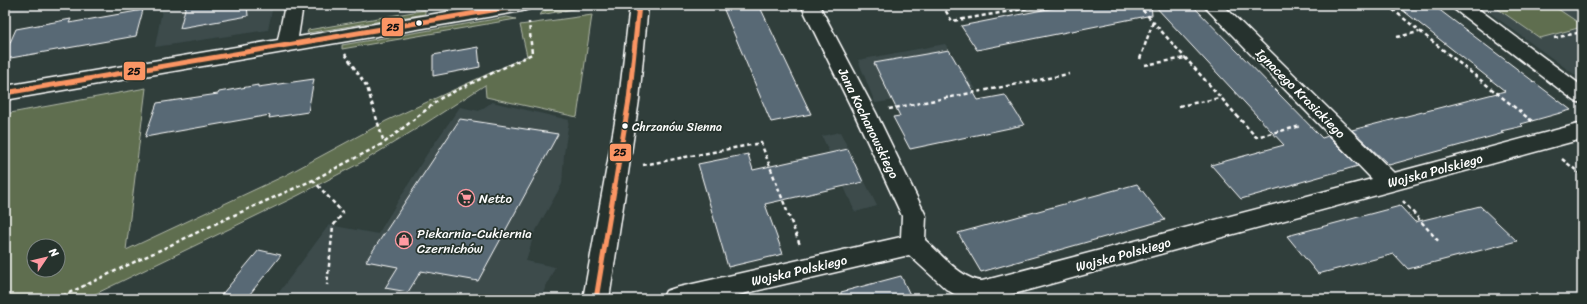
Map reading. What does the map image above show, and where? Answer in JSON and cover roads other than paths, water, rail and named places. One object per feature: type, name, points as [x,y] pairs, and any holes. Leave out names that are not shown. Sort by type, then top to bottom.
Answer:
[{"type":"street","points":[[287,46],[294,5]]},
{"type":"street","points":[[596,299],[629,100],[639,5]]},
{"type":"street","name":"Jana Kochanowskiego","points":[[810,5],[914,216],[913,244]]},
{"type":"street","name":"Ignacego Krasickiego","points":[[1212,5],[1394,190]]},
{"type":"street","points":[[1461,5],[1582,96]]},
{"type":"street","points":[[5,93],[287,46],[525,12]]},
{"type":"street","name":"Wojska Polskiego","points":[[675,299],[913,244],[955,282],[971,291],[982,292],[1394,190],[1582,131]]},
{"type":"place","name":"Chrzanów Sienna","points":[[625,126]]},
{"type":"place","name":"Netto","points":[[466,198]]},
{"type":"place","name":"Piekarnia-Cukiernia Czernichów","points":[[404,240]]}]
